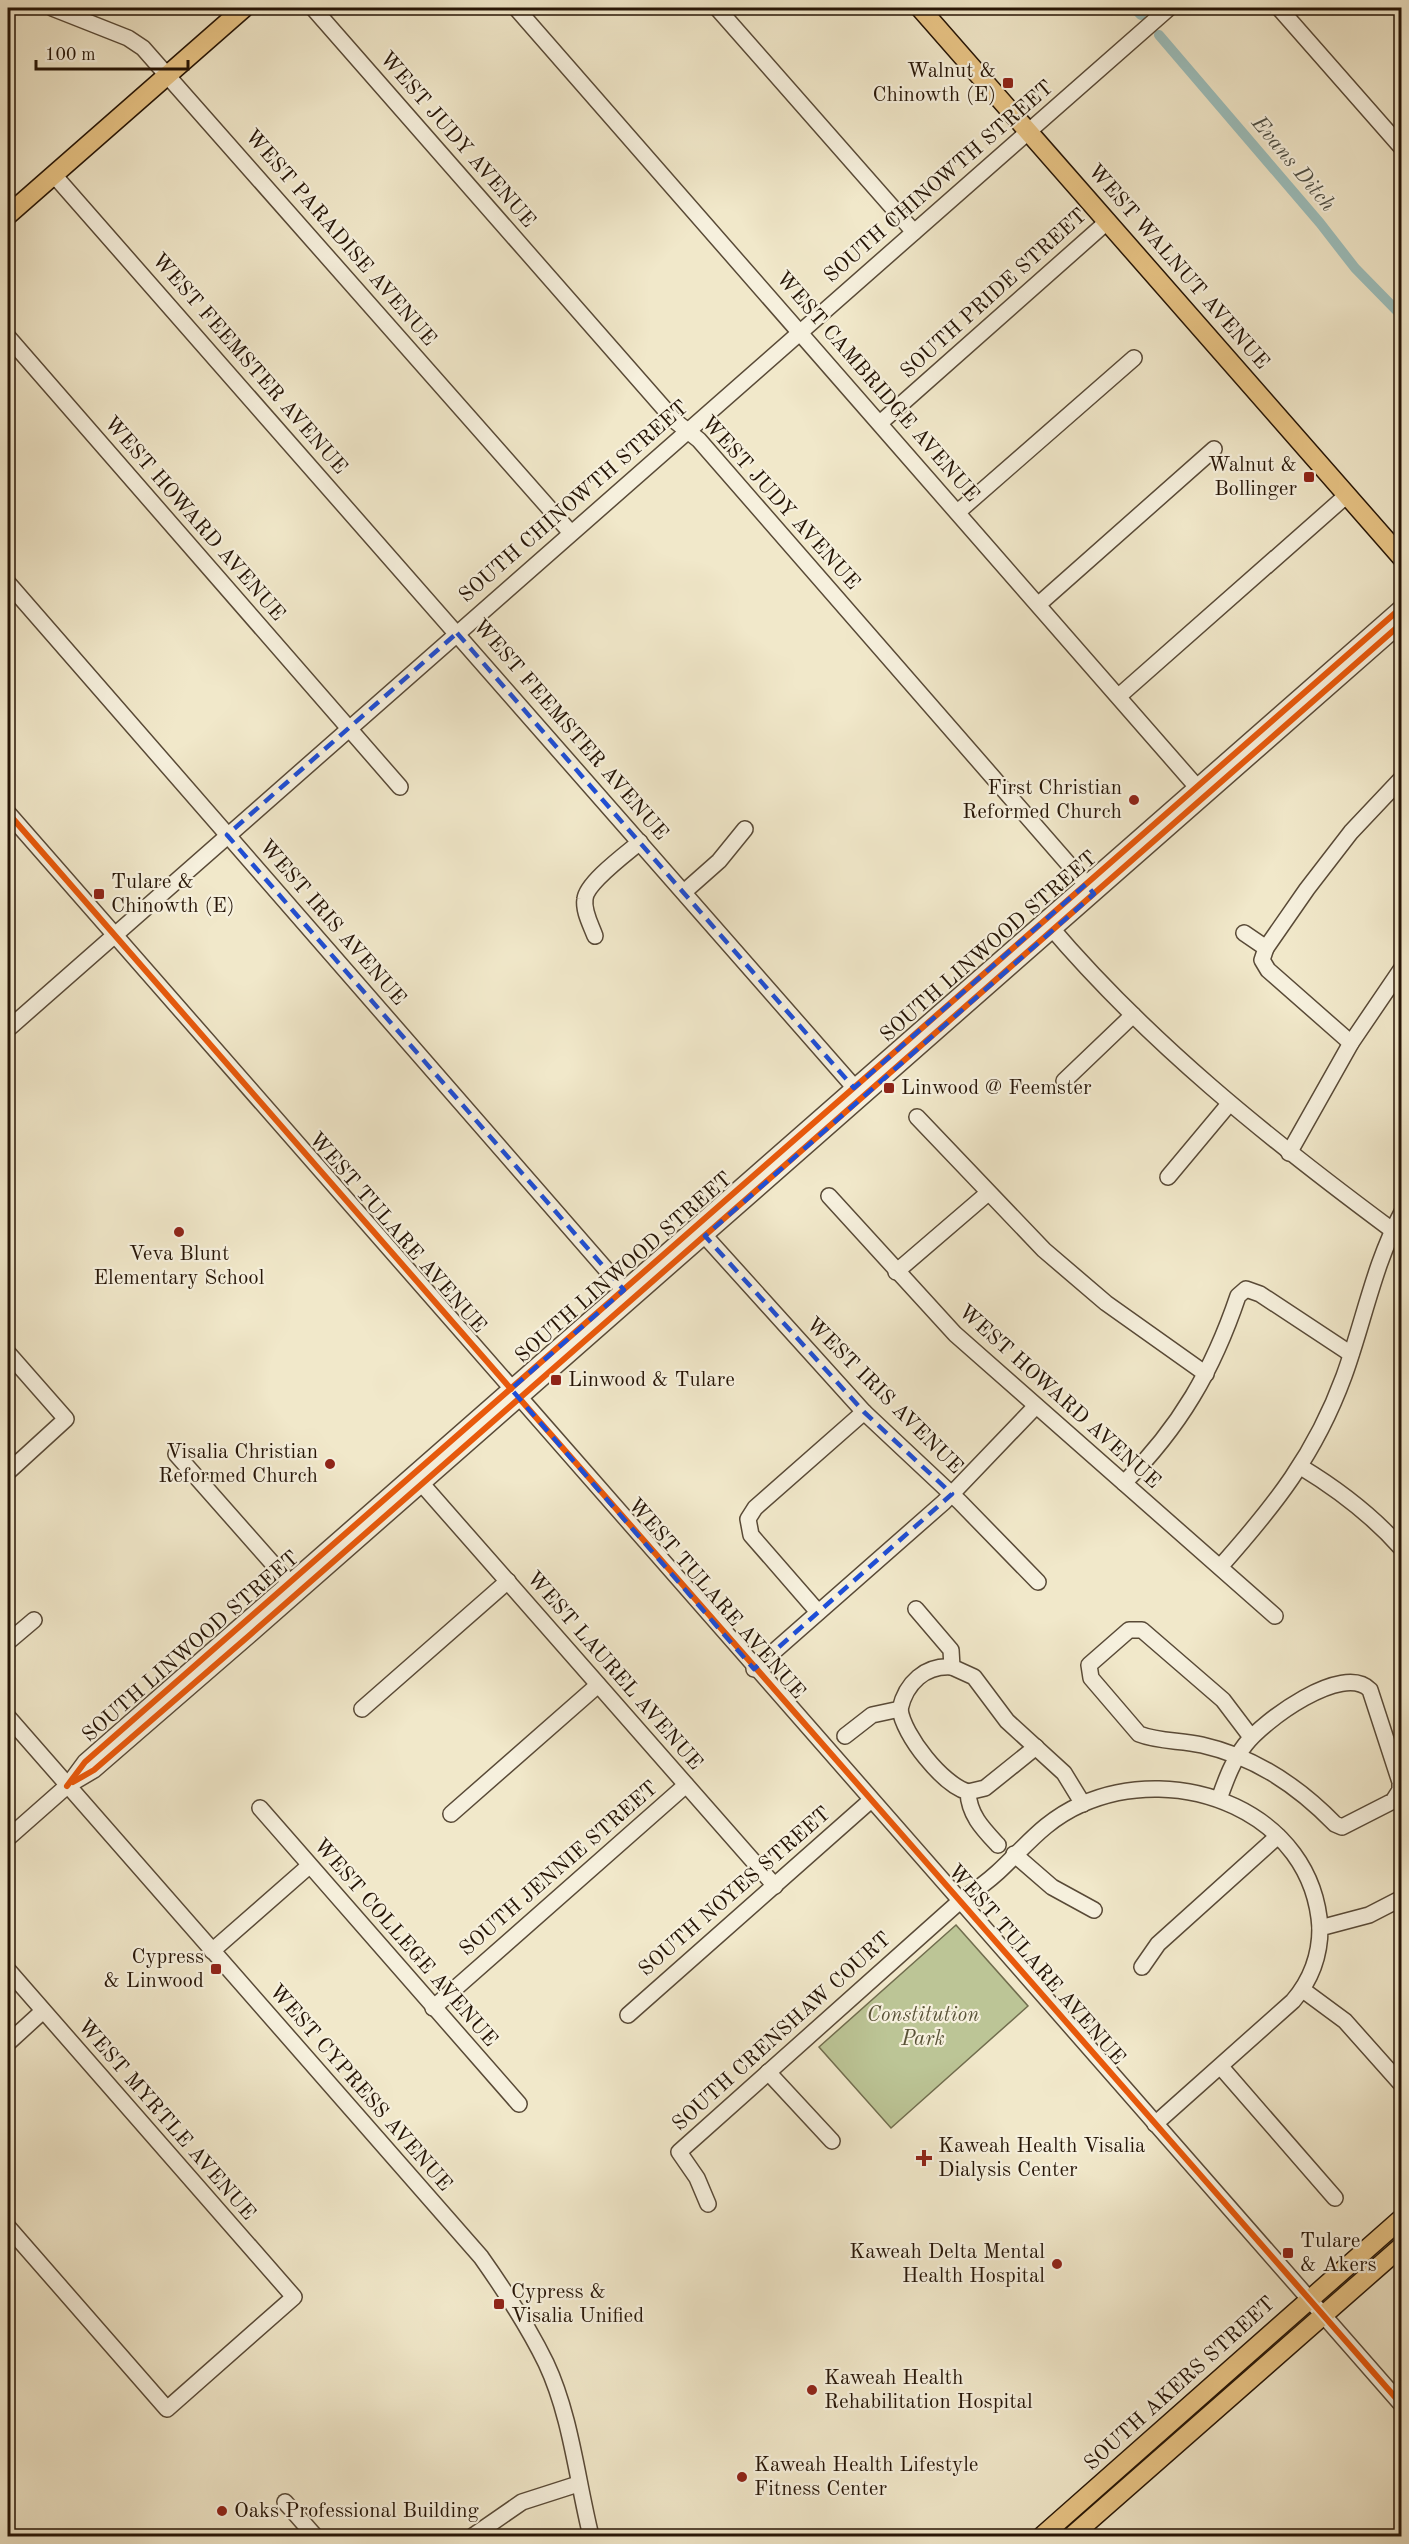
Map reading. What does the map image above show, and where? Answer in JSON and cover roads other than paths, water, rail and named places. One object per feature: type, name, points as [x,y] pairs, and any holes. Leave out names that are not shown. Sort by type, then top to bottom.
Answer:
[{"type":"main road","points":[[8,215],[244,8]]},
{"type":"main road","name":"WEST WALNUT AVENUE","points":[[920,8],[1401,558]]},
{"type":"main road","name":"SOUTH AKERS STREET","points":[[1042,2536],[1401,2218]]},
{"type":"main road","name":"SOUTH AKERS STREET","points":[[1072,2536],[1401,2246]]},
{"type":"main road","points":[[1055,2536],[1132,2469],[1138,2452]]},
{"type":"street","name":"WEST PARADISE AVENUE","points":[[52,8],[128,38],[143,48],[571,533]]},
{"type":"street","name":"WEST JUDY AVENUE","points":[[313,8],[675,421],[699,440],[893,660],[1090,889]]},
{"type":"street","name":"WEST CAMBRIDGE AVENUE","points":[[516,8],[959,511],[1201,792]]},
{"type":"street","points":[[717,8],[914,232]]},
{"type":"street","name":"SOUTH CHINOWTH STREET","points":[[8,1029],[1169,8]]},
{"type":"street","points":[[1279,8],[1401,148]]},
{"type":"street","name":"WEST FEEMSTER AVENUE","points":[[54,175],[858,1092]]},
{"type":"street","name":"SOUTH PRIDE STREET","points":[[880,423],[1108,221]]},
{"type":"street","name":"WEST HOWARD AVENUE","points":[[8,337],[400,787]]},
{"type":"street","points":[[959,511],[1134,358]]},
{"type":"street","points":[[1039,604],[1214,449]]},
{"type":"street","points":[[1119,696],[1347,495]]},
{"type":"street","name":"WEST IRIS AVENUE","points":[[8,583],[624,1290]]},
{"type":"street","name":"SOUTH LINWOOD STREET","points":[[1201,792],[1401,607]]},
{"type":"street","name":"SOUTH LINWOOD STREET","points":[[8,1838],[67,1786],[94,1770],[422,1484],[624,1290],[858,1092],[1201,792],[1401,623]]},
{"type":"street","points":[[1351,1043],[1268,970],[1262,960],[1266,948],[1307,889],[1351,832],[1401,778]]},
{"type":"street","name":"WEST TULARE AVENUE","points":[[8,813],[754,1669],[1401,2405]]},
{"type":"street","points":[[684,892],[719,861],[745,829]]},
{"type":"street","points":[[595,936],[585,898],[595,882],[640,842]]},
{"type":"street","points":[[1049,925],[1132,1015],[1229,1104],[1290,1154],[1392,1230]]},
{"type":"street","points":[[1244,933],[1266,948]]},
{"type":"street","points":[[1290,1154],[1351,1043],[1401,968]]},
{"type":"street","points":[[1064,1081],[1132,1015]]},
{"type":"street","name":"SOUTH LINWOOD STREET","points":[[67,1786],[85,1762],[401,1485],[643,1290],[705,1236],[858,1092]]},
{"type":"street","points":[[1168,1177],[1229,1104]]},
{"type":"street","points":[[917,1117],[1044,1250],[1106,1303],[1206,1374]]},
{"type":"street","points":[[896,1272],[988,1193]]},
{"type":"street","name":"WEST HOWARD AVENUE","points":[[829,1196],[955,1334],[1275,1616]]},
{"type":"street","points":[[1220,1567],[1263,1520],[1301,1467],[1335,1399],[1371,1287],[1401,1212]]},
{"type":"street","name":"WEST IRIS AVENUE","points":[[705,1236],[864,1412],[952,1494],[1038,1582]]},
{"type":"street","points":[[1124,1483],[1159,1447],[1186,1410],[1206,1374],[1238,1296],[1246,1289],[1260,1294],[1351,1354]]},
{"type":"street","points":[[624,1290],[630,1292],[643,1290]]},
{"type":"street","points":[[8,1353],[66,1419],[8,1472]]},
{"type":"street","points":[[754,1669],[952,1494],[1036,1406]]},
{"type":"street","points":[[818,1612],[751,1535],[748,1519],[754,1508],[864,1412]]},
{"type":"street","points":[[176,1454],[289,1582],[288,1593],[261,1617],[251,1634]]},
{"type":"street","points":[[1301,1467],[1337,1489],[1374,1518],[1401,1549]]},
{"type":"street","points":[[401,1485],[415,1480],[422,1484]]},
{"type":"street","name":"WEST LAUREL AVENUE","points":[[422,1484],[775,1886]]},
{"type":"street","points":[[362,1709],[508,1581]]},
{"type":"street","points":[[916,1609],[951,1650],[952,1667]]},
{"type":"street","points":[[8,1642],[34,1620]]},
{"type":"street","points":[[1219,1799],[1237,1756],[1251,1737],[1313,1693],[1353,1680],[1364,1683],[1370,1690],[1400,1782],[1400,1790],[1393,1801],[1342,1827],[1335,1824],[1290,1783],[1263,1767],[1237,1756],[1202,1745],[1139,1734],[1091,1678],[1089,1665],[1129,1630],[1142,1630],[1223,1700],[1251,1737]]},
{"type":"street","points":[[1036,1747],[985,1788],[968,1792],[951,1784],[910,1737],[904,1726],[900,1709],[909,1686],[920,1675],[940,1666],[952,1667],[974,1677],[1007,1721],[1036,1747],[1064,1773],[1083,1803]]},
{"type":"street","points":[[451,1814],[598,1685]]},
{"type":"street","points":[[845,1736],[872,1715],[900,1709]]},
{"type":"street","name":"WEST CYPRESS AVENUE","points":[[8,1717],[487,2266],[516,2308],[546,2364],[563,2415],[591,2536]]},
{"type":"street","name":"SOUTH JENNIE STREET","points":[[433,2008],[686,1785]]},
{"type":"street","name":"SOUTH CRENSHAW COURT","points":[[708,2204],[697,2178],[679,2152],[959,1902],[1000,1870],[1046,1825],[1083,1803],[1118,1792],[1159,1788],[1219,1799],[1253,1816],[1278,1836],[1300,1860],[1309,1878],[1319,1912],[1320,1928],[1315,1961],[1303,1990]]},
{"type":"street","points":[[968,1792],[971,1811],[977,1822],[998,1845]]},
{"type":"street","name":"SOUTH NOYES STREET","points":[[628,2015],[870,1801]]},
{"type":"street","name":"WEST COLLEGE AVENUE","points":[[260,1808],[519,2104]]},
{"type":"street","points":[[1142,1967],[1158,1944],[1278,1836]]},
{"type":"street","points":[[1014,1854],[1052,1887],[1094,1910]]},
{"type":"street","points":[[212,1951],[309,1866]]},
{"type":"street","points":[[1320,1928],[1369,1915],[1401,1898]]},
{"type":"street","name":"WEST MYRTLE AVENUE","points":[[8,1970],[294,2297],[167,2409],[8,2227]]},
{"type":"street","points":[[1155,2124],[1221,2067],[1303,1990],[1345,2021],[1401,2085]]},
{"type":"street","points":[[8,2043],[43,2011]]},
{"type":"street","points":[[1221,2067],[1335,2198]]},
{"type":"street","points":[[768,2072],[832,2141]]},
{"type":"street","points":[[473,2536],[522,2502],[578,2484]]},
{"type":"street","points":[[285,2502],[315,2536]]},
{"type":"waterway","name":"Evans Ditch","points":[[1134,8],[1141,15]]},
{"type":"waterway","name":"Evans Ditch","points":[[1159,35],[1320,223],[1355,268],[1402,316]]},
{"type":"place","name":"Walnut & Chinowth (E)","points":[[1008,83]]},
{"type":"place","name":"Walnut & Bollinger","points":[[1309,477]]},
{"type":"place","name":"First Christian Reformed Church","points":[[1134,800]]},
{"type":"place","name":"Tulare & Chinowth (E)","points":[[99,894]]},
{"type":"place","name":"Linwood @ Feemster","points":[[889,1088]]},
{"type":"place","name":"Veva Blunt Elementary School","points":[[179,1232]]},
{"type":"place","name":"Linwood & Tulare","points":[[556,1380]]},
{"type":"place","name":"Visalia Christian Reformed Church","points":[[330,1464]]},
{"type":"place","name":"Cypress & Linwood","points":[[216,1969]]},
{"type":"place","name":"Kaweah Health Visalia Dialysis Center","points":[[924,2158]]},
{"type":"place","name":"Tulare & Akers","points":[[1288,2253]]},
{"type":"place","name":"Kaweah Delta Mental Health Hospital","points":[[1057,2264]]},
{"type":"place","name":"Cypress & Visalia Unified","points":[[499,2304]]},
{"type":"place","name":"Kaweah Health Rehabilitation Hospital","points":[[812,2390]]},
{"type":"place","name":"Kaweah Health Lifestyle Fitness Center","points":[[742,2477]]},
{"type":"place","name":"Oaks Professional Building","points":[[222,2511]]},
{"type":"park label","name":"Constitution Park","points":[[923,2027]]}]
